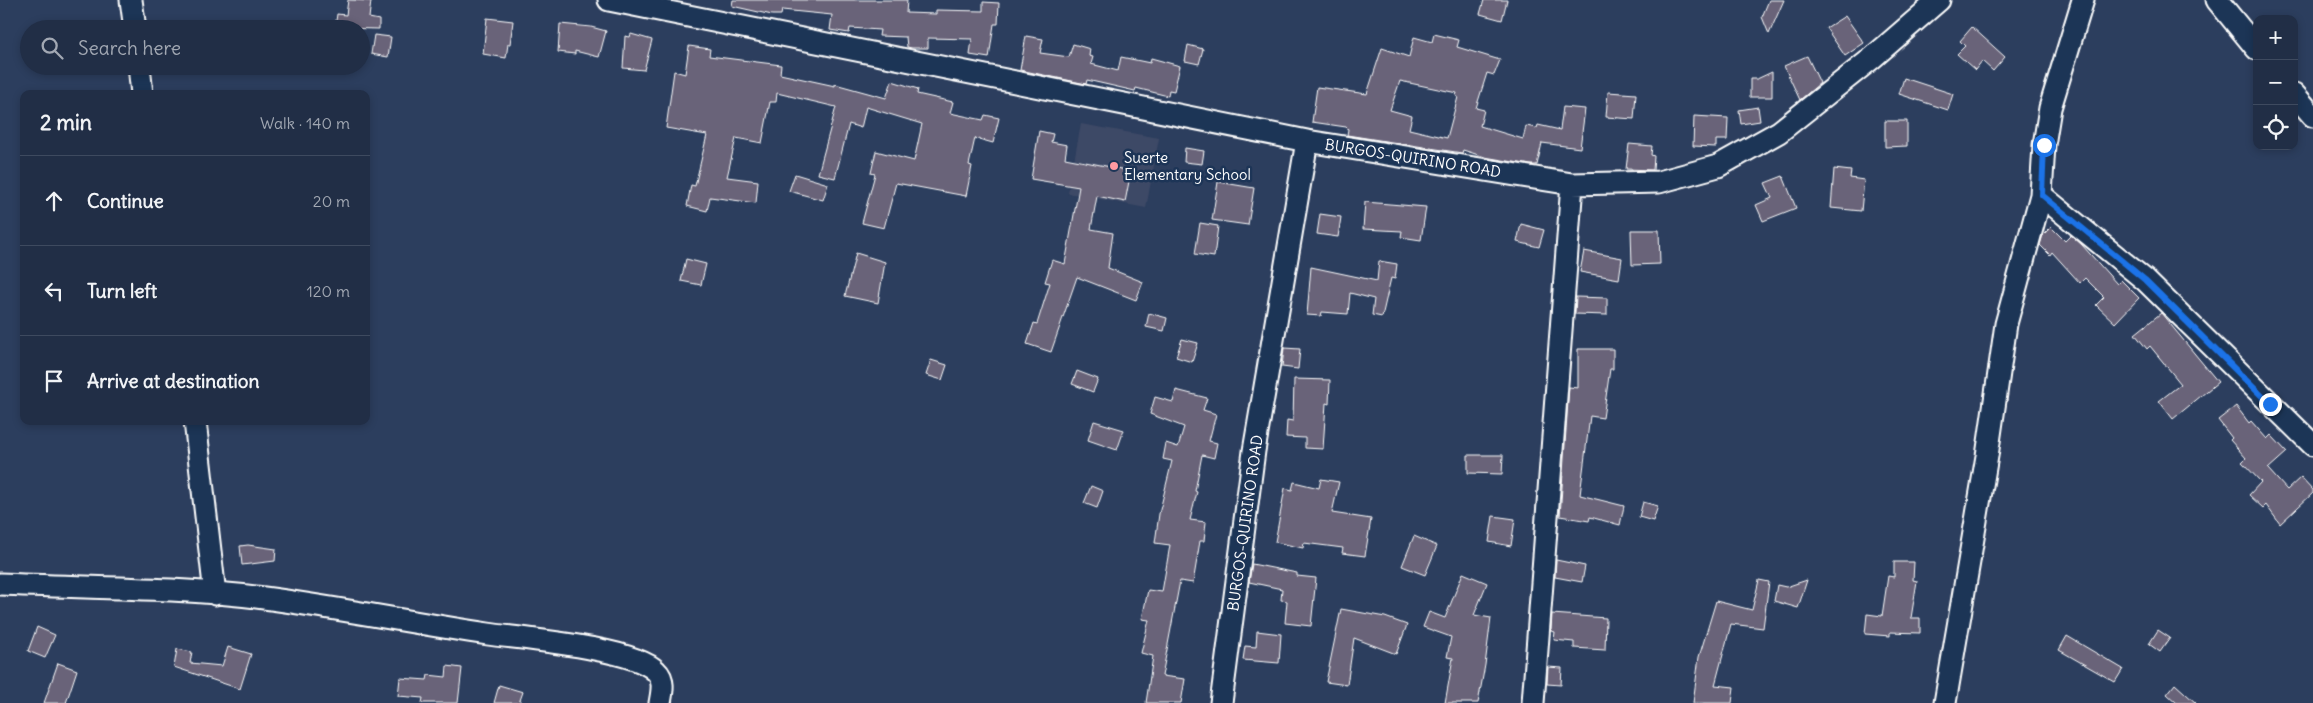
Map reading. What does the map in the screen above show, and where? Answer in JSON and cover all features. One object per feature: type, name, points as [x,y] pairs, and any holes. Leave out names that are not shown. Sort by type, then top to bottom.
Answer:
[{"type":"street","points":[[132,0],[134,20]]},
{"type":"street","points":[[609,0],[1307,141]]},
{"type":"street","name":"BURGOS-QUIRINO ROAD","points":[[1221,703],[1254,451],[1307,141],[1572,184],[1659,182],[1718,166],[1779,132],[1871,59],[1939,0]]},
{"type":"street","points":[[1945,703],[1986,465],[2006,324],[2042,195],[2044,145],[2050,108],[2083,0]]},
{"type":"street","points":[[2217,0],[2253,44]]},
{"type":"street","points":[[140,75],[142,90]]},
{"type":"street","points":[[2298,99],[2313,116]]},
{"type":"street","points":[[1532,703],[1572,184]]},
{"type":"street","points":[[2042,195],[2145,280],[2313,445]]},
{"type":"street","points":[[195,425],[215,594]]},
{"type":"street","points":[[0,584],[264,598],[580,647],[638,659],[657,671],[663,686],[660,703]]},
{"type":"shaded area","name":"Suerte Elementary School","points":[[1081,124],[1159,138],[1146,208],[1068,193]]},
{"type":"building","points":[[348,0],[371,1],[369,18],[379,20],[379,29],[370,29],[370,20],[336,20],[337,14],[346,15]]},
{"type":"building","points":[[733,0],[907,0],[906,13],[936,14],[936,10],[983,11],[983,2],[999,3],[998,24],[994,24],[989,58],[970,55],[972,39],[928,38],[928,48],[912,48],[907,47],[906,37],[879,36],[880,30],[850,28],[849,33],[830,30],[832,15],[782,10],[781,15],[772,15],[732,6]]},
{"type":"building","points":[[1484,0],[1507,0],[1502,20],[1480,14]]},
{"type":"building","points":[[1769,0],[1784,0],[1769,34],[1762,17]]},
{"type":"building","points":[[1845,16],[1864,43],[1845,56],[1826,28]]},
{"type":"building","points":[[487,18],[513,21],[506,58],[483,54]]},
{"type":"building","points":[[560,24],[591,27],[606,31],[599,57],[575,51],[575,54],[558,52]]},
{"type":"building","points":[[1972,27],[2005,57],[1993,71],[1982,61],[1975,70],[1957,54],[1965,46],[1960,41]]},
{"type":"building","points":[[631,34],[652,40],[644,70],[623,68],[625,36],[630,37]]},
{"type":"building","points":[[1434,34],[1459,40],[1457,47],[1500,60],[1494,75],[1487,73],[1476,108],[1484,110],[1480,126],[1523,139],[1526,126],[1537,128],[1538,125],[1560,130],[1563,107],[1585,109],[1580,148],[1542,143],[1537,165],[1531,165],[1485,157],[1463,150],[1462,153],[1347,135],[1348,129],[1346,127],[1312,122],[1317,87],[1367,94],[1382,48],[1409,57],[1414,37],[1432,42]],"holes":[[[1400,81],[1457,93],[1456,96],[1458,97],[1447,138],[1409,129],[1412,116],[1390,110]]]},
{"type":"building","points":[[374,35],[391,37],[388,57],[371,54]]},
{"type":"building","points":[[1026,36],[1043,39],[1040,53],[1069,57],[1073,44],[1090,49],[1089,56],[1093,57],[1091,64],[1118,71],[1121,57],[1150,63],[1151,58],[1180,66],[1174,91],[1169,90],[1168,96],[1136,88],[1135,91],[1087,80],[1086,84],[1020,70]]},
{"type":"building","points":[[1188,45],[1203,49],[1199,64],[1185,61]]},
{"type":"building","points":[[689,46],[710,49],[709,56],[781,65],[780,74],[835,86],[835,84],[886,98],[892,81],[918,89],[917,94],[953,102],[950,113],[983,120],[985,115],[999,118],[993,143],[975,138],[969,165],[972,166],[966,196],[896,183],[884,228],[862,223],[875,174],[871,173],[876,151],[914,161],[922,124],[866,107],[861,128],[849,124],[835,178],[818,174],[836,107],[777,93],[776,102],[770,102],[762,143],[736,138],[727,177],[758,181],[756,203],[710,197],[707,211],[687,206],[691,185],[695,186],[707,135],[666,128],[674,71],[685,74]]},
{"type":"building","points":[[1807,56],[1820,83],[1800,100],[1784,66]]},
{"type":"building","points":[[1772,72],[1772,97],[1750,97],[1750,79],[1757,79]]},
{"type":"building","points":[[1904,78],[1953,94],[1948,110],[1899,94]]},
{"type":"building","points":[[1608,92],[1636,94],[1634,119],[1606,117]]},
{"type":"building","points":[[1758,107],[1760,121],[1741,124],[1739,110]]},
{"type":"building","points":[[1694,116],[1728,118],[1727,140],[1716,140],[1716,147],[1693,146]]},
{"type":"building","points":[[1885,121],[1907,121],[1907,146],[1885,147]]},
{"type":"building","points":[[1039,131],[1053,134],[1051,142],[1067,145],[1065,158],[1131,171],[1125,202],[1097,196],[1091,229],[1113,233],[1108,268],[1143,282],[1136,300],[1077,277],[1051,352],[1027,344],[1034,323],[1037,324],[1050,283],[1045,282],[1052,260],[1065,264],[1079,187],[1031,179]]},
{"type":"building","points":[[1629,144],[1652,146],[1651,155],[1654,156],[1653,170],[1626,169]]},
{"type":"building","points":[[1185,148],[1204,151],[1202,164],[1184,162]]},
{"type":"building","points":[[1834,169],[1851,171],[1850,178],[1864,180],[1861,211],[1831,208]]},
{"type":"building","points":[[795,174],[828,184],[823,200],[789,191]]},
{"type":"building","points":[[1783,176],[1796,208],[1763,221],[1756,205],[1772,198],[1765,183]]},
{"type":"building","points":[[1218,182],[1254,188],[1248,225],[1212,220]]},
{"type":"building","points":[[1365,202],[1426,207],[1421,240],[1401,237],[1402,231],[1363,229]]},
{"type":"building","points":[[1320,214],[1341,217],[1338,237],[1317,234]]},
{"type":"building","points":[[1200,223],[1218,226],[1214,257],[1195,254]]},
{"type":"building","points":[[1521,224],[1544,230],[1539,247],[1517,242]]},
{"type":"building","points":[[2051,227],[2065,241],[2071,235],[2117,284],[2121,280],[2139,298],[2115,323],[2096,305],[2104,297],[2085,278],[2080,283],[2052,252],[2050,255],[2040,245],[2043,235]]},
{"type":"building","points":[[1631,230],[1659,230],[1660,264],[1632,265]]},
{"type":"building","points":[[1584,251],[1622,258],[1619,279],[1580,272]]},
{"type":"building","points":[[856,253],[885,262],[878,303],[845,296]]},
{"type":"building","points":[[686,259],[706,264],[701,285],[681,281]]},
{"type":"building","points":[[1379,261],[1397,264],[1395,279],[1391,278],[1382,317],[1372,315],[1374,299],[1350,293],[1348,314],[1322,312],[1321,316],[1307,315],[1311,267],[1377,281]]},
{"type":"building","points":[[1576,297],[1607,298],[1607,315],[1575,314]]},
{"type":"building","points":[[1149,313],[1167,318],[1164,331],[1146,327]]},
{"type":"building","points":[[2161,313],[2218,382],[2173,419],[2159,401],[2181,384],[2150,346],[2147,349],[2135,334]]},
{"type":"building","points":[[1182,339],[1198,343],[1192,362],[1176,357]]},
{"type":"building","points":[[1284,348],[1300,349],[1298,369],[1282,367]]},
{"type":"building","points":[[1578,349],[1613,349],[1613,369],[1610,369],[1603,418],[1590,416],[1580,495],[1624,506],[1620,525],[1590,517],[1589,521],[1560,516],[1569,387],[1578,388]]},
{"type":"building","points":[[931,360],[947,365],[942,380],[926,375]]},
{"type":"building","points":[[1077,371],[1098,379],[1093,392],[1072,384]]},
{"type":"building","points":[[1294,379],[1330,380],[1329,404],[1326,403],[1323,449],[1305,448],[1305,438],[1286,437],[1287,420],[1293,421]]},
{"type":"building","points":[[1176,390],[1207,398],[1203,410],[1216,414],[1209,441],[1217,443],[1214,458],[1202,455],[1195,491],[1197,492],[1190,520],[1206,522],[1204,541],[1200,541],[1193,583],[1180,581],[1162,676],[1185,679],[1181,703],[1146,703],[1153,656],[1141,653],[1149,620],[1142,619],[1148,590],[1162,592],[1170,545],[1155,543],[1159,514],[1172,461],[1163,459],[1166,443],[1178,447],[1184,427],[1150,414],[1155,397],[1173,402]]},
{"type":"building","points":[[2236,406],[2249,423],[2251,421],[2267,439],[2271,435],[2287,452],[2268,469],[2287,490],[2301,477],[2313,490],[2313,493],[2280,524],[2266,505],[2263,508],[2249,495],[2261,482],[2242,462],[2246,458],[2230,440],[2232,438],[2218,420]]},
{"type":"building","points":[[1094,421],[1124,430],[1117,450],[1088,440]]},
{"type":"building","points":[[1468,455],[1503,455],[1502,474],[1468,473]]},
{"type":"building","points":[[1321,479],[1339,482],[1332,513],[1371,519],[1365,556],[1342,553],[1343,548],[1304,543],[1303,548],[1275,542],[1285,488],[1292,490],[1294,482],[1319,488]]},
{"type":"building","points":[[1091,486],[1103,491],[1097,508],[1084,503]]},
{"type":"building","points":[[1643,502],[1658,506],[1653,521],[1639,517]]},
{"type":"building","points":[[1493,516],[1515,519],[1511,546],[1489,542]]},
{"type":"building","points":[[1414,536],[1437,546],[1425,575],[1402,566]]},
{"type":"building","points":[[248,545],[276,549],[275,561],[242,565],[240,546]]},
{"type":"building","points":[[1556,560],[1585,566],[1582,582],[1555,577]]},
{"type":"building","points":[[1894,562],[1914,562],[1913,580],[1917,581],[1911,618],[1920,618],[1920,633],[1890,632],[1890,636],[1865,634],[1867,614],[1882,616],[1888,576],[1894,577]]},
{"type":"building","points":[[1252,564],[1297,573],[1297,576],[1316,578],[1311,626],[1285,623],[1287,601],[1281,600],[1282,589],[1249,582]]},
{"type":"building","points":[[1463,573],[1487,583],[1474,615],[1491,618],[1485,665],[1478,703],[1445,703],[1453,658],[1447,657],[1451,637],[1423,627],[1429,612],[1445,618]]},
{"type":"building","points":[[1759,580],[1769,582],[1763,628],[1731,624],[1715,685],[1734,687],[1732,703],[1693,703],[1699,657],[1716,601],[1752,610]]},
{"type":"building","points":[[1807,580],[1798,608],[1774,601],[1777,585],[1786,587]]},
{"type":"building","points":[[1341,609],[1385,617],[1407,625],[1396,654],[1354,638],[1347,685],[1326,682]]},
{"type":"building","points":[[1552,614],[1606,618],[1605,650],[1574,648],[1574,642],[1554,640],[1555,632],[1551,631]]},
{"type":"building","points":[[37,627],[55,635],[45,658],[28,651]]},
{"type":"building","points":[[2158,630],[2170,638],[2160,652],[2149,644]]},
{"type":"building","points":[[1257,631],[1281,634],[1279,663],[1243,660],[1245,646],[1256,647]]},
{"type":"building","points":[[2067,636],[2123,669],[2115,682],[2059,650]]},
{"type":"building","points":[[228,647],[251,654],[240,689],[174,667],[177,649],[192,652],[190,663],[222,666]]},
{"type":"building","points":[[58,663],[77,670],[66,703],[44,703]]},
{"type":"building","points":[[447,666],[462,668],[458,703],[422,703],[423,698],[398,696],[400,678],[427,680],[428,675],[446,677]]},
{"type":"building","points":[[1548,667],[1562,668],[1561,685],[1547,684]]},
{"type":"building","points":[[2175,684],[2196,703],[2177,703],[2167,694]]},
{"type":"building","points":[[499,685],[523,692],[519,703],[494,703]]},
{"type":"place","name":"Suerte Elementary School","points":[[1114,166]]},
{"type":"route","points":[[2044,145],[2042,195],[2145,280],[2270,404]]}]
